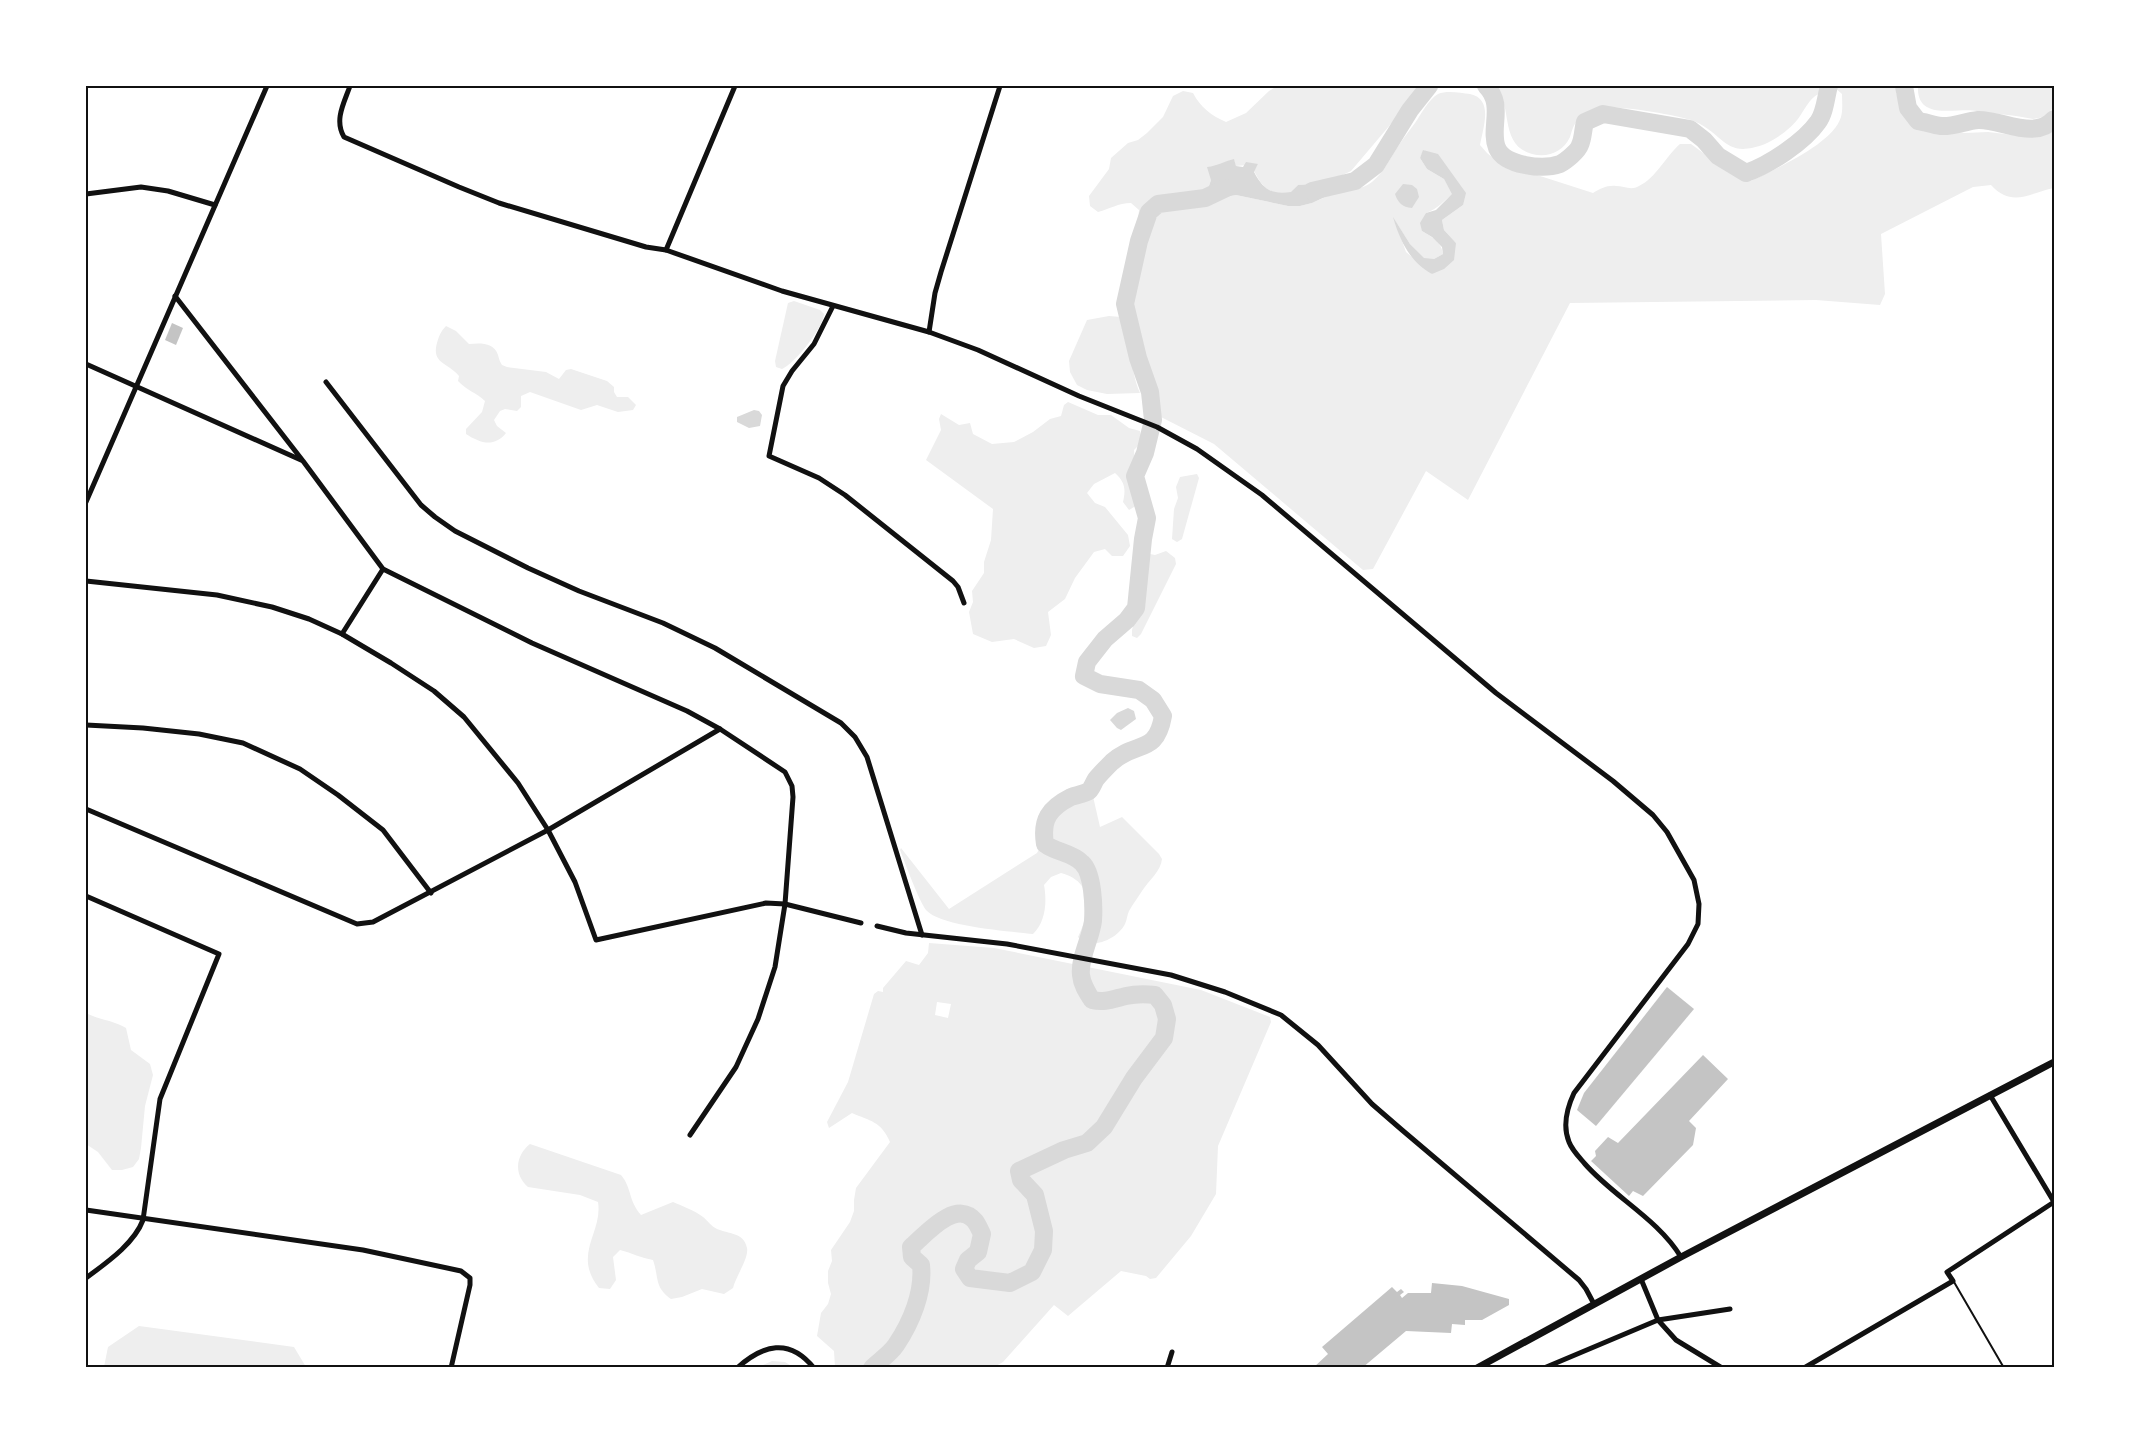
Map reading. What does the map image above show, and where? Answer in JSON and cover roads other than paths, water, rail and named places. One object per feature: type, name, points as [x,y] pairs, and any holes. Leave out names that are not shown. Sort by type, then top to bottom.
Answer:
[{"type":"main road","points":[[1478,1368],[1641,1278],[2055,1062]]},
{"type":"street","points":[[86,502],[267,86]]},
{"type":"street","points":[[350,86],[339,120],[344,137],[354,142],[499,202],[646,247],[666,250],[833,306],[929,332],[978,350],[1079,396],[1157,427],[1197,449],[1262,495],[1496,693],[1635,798],[1667,832],[1694,880],[1699,904],[1698,924],[1688,944],[1574,1093],[1567,1110],[1565,1126],[1569,1142],[1577,1155],[1664,1235],[1681,1257]]},
{"type":"street","points":[[666,250],[735,86]]},
{"type":"street","points":[[929,332],[941,272],[1000,86]]},
{"type":"street","points":[[86,194],[141,187],[168,191],[215,205]]},
{"type":"street","points":[[175,296],[303,461],[383,569],[532,643],[687,711],[720,729],[775,765],[789,777],[792,797],[785,904],[775,967],[758,1019],[736,1067],[690,1135]]},
{"type":"street","points":[[833,306],[814,344],[783,386],[769,456],[819,478],[870,514],[953,581],[964,603]]},
{"type":"street","points":[[86,364],[303,461]]},
{"type":"street","points":[[326,382],[421,505],[454,531],[579,591],[663,623],[715,648],[841,723],[855,737],[867,757],[922,935]]},
{"type":"street","points":[[342,634],[383,569]]},
{"type":"street","points":[[86,581],[217,595],[272,607],[309,619],[342,634],[434,691],[464,717],[518,783],[548,830],[575,882],[596,940],[766,903],[785,904],[861,923]]},
{"type":"street","points":[[86,725],[199,734],[243,743],[300,769],[383,830],[431,893]]},
{"type":"street","points":[[86,808],[357,924],[373,922],[431,893],[548,830],[720,729]]},
{"type":"street","points":[[86,896],[219,954],[160,1099],[143,1220],[134,1236],[86,1278]]},
{"type":"street","points":[[877,926],[922,935],[1007,944],[1171,975],[1225,992],[1287,1019],[1318,1045],[1372,1104],[1579,1280],[1594,1304]]},
{"type":"street","points":[[1804,1368],[1953,1281],[1947,1272],[2054,1202],[1990,1095]]},
{"type":"street","points":[[86,1210],[363,1250],[460,1271],[470,1278],[470,1285],[451,1368]]},
{"type":"street","points":[[1641,1278],[1658,1320],[1676,1340],[1722,1368]]},
{"type":"street","points":[[1544,1368],[1658,1320],[1730,1309]]},
{"type":"street","points":[[737,1368],[757,1352],[776,1347],[787,1348],[797,1353],[814,1368]]},
{"type":"street","points":[[1167,1368],[1172,1352]]},
{"type":"lane","points":[[1953,1281],[2004,1368]]},
{"type":"waterway","points":[[1312,191],[1355,181],[1376,165],[1410,110],[1429,86]]},
{"type":"waterway","points":[[1486,86],[1495,101],[1497,148],[1501,154],[1516,163],[1544,167],[1560,164],[1572,156],[1579,147],[1585,122],[1603,114],[1690,129],[1718,156],[1746,173],[1785,152],[1812,130],[1822,114],[1829,86]]},
{"type":"waterway","points":[[1904,86],[1908,108],[1918,121],[1935,125],[1950,126],[1978,120],[2028,129],[2046,125],[2054,119]]},
{"type":"waterway","points":[[872,1368],[896,1345],[915,1307],[920,1286],[921,1265],[912,1257],[911,1247],[941,1221],[950,1216],[967,1215],[975,1221],[979,1228],[982,1234],[978,1252],[968,1260],[964,1269],[970,1278],[1010,1283],[1032,1272],[1043,1250],[1044,1231],[1035,1195],[1021,1180],[1019,1171],[1064,1150],[1087,1143],[1104,1127],[1134,1078],[1164,1038],[1167,1019],[1163,1005],[1155,995],[1144,994],[1101,1001],[1092,1000],[1084,985],[1081,968],[1093,921],[1091,882],[1086,868],[1078,859],[1045,844],[1044,828],[1052,810],[1071,797],[1089,791],[1096,779],[1112,762],[1121,755],[1150,742],[1160,729],[1163,716],[1153,700],[1139,690],[1100,684],[1084,676],[1087,662],[1105,639],[1127,620],[1136,608],[1147,518],[1135,476],[1145,453],[1153,420],[1150,392],[1138,358],[1125,304],[1139,241],[1149,212],[1158,204],[1205,198],[1226,188]]}]
